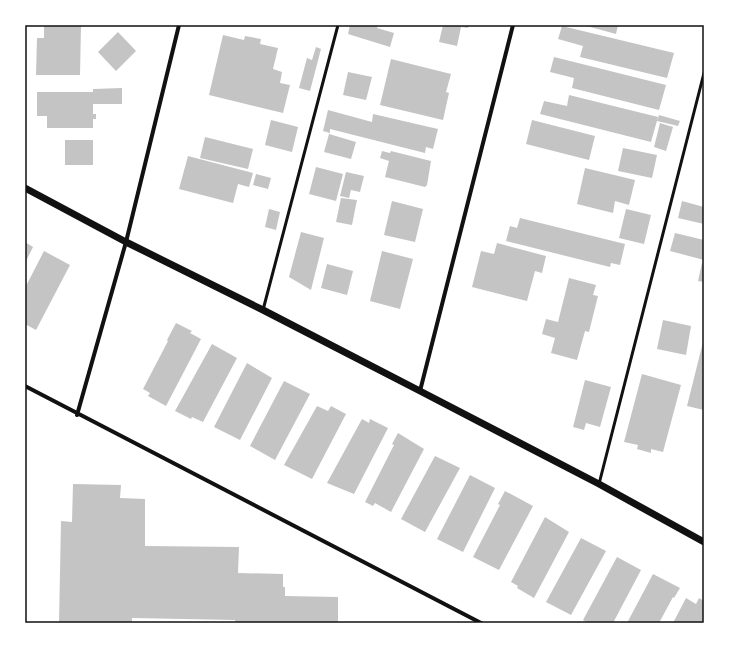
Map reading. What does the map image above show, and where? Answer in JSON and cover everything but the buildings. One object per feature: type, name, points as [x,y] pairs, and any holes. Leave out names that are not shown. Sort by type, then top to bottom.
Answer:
[{"type":"street","points":[[77,415],[126,242],[179,25]]},
{"type":"street","points":[[420,391],[513,25]]},
{"type":"street","points":[[25,188],[126,242],[263,310],[599,484],[704,542]]},
{"type":"street","points":[[25,386],[77,415],[481,623]]},
{"type":"lane","points":[[263,310],[338,25]]},
{"type":"lane","points":[[599,484],[704,73]]}]
